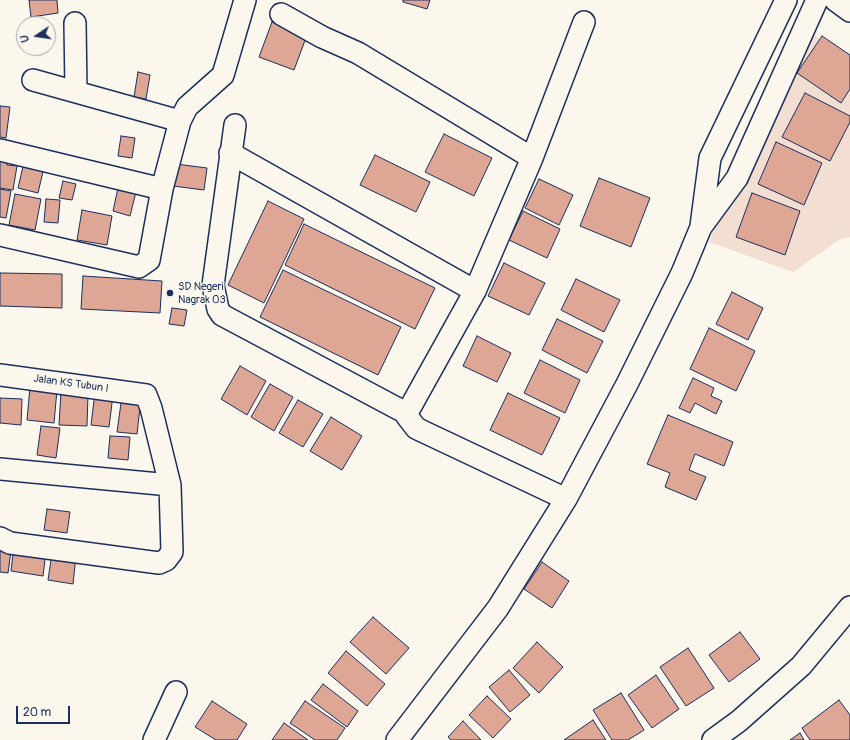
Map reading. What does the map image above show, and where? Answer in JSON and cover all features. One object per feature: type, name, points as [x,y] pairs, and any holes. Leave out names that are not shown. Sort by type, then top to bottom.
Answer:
[{"type":"street","points":[[0,235],[139,267],[148,260],[162,189],[180,121],[186,107],[223,75],[246,0]]},
{"type":"street","points":[[701,226],[710,158],[786,0]]},
{"type":"street","points":[[397,740],[498,608],[566,499],[628,384],[682,272],[701,226],[737,178],[817,0]]},
{"type":"street","points":[[836,0],[850,11]]},
{"type":"street","points":[[281,14],[322,37],[358,53],[532,158]]},
{"type":"street","points":[[406,413],[475,291],[532,158],[584,22]]},
{"type":"street","points":[[75,23],[76,91]]},
{"type":"street","points":[[32,80],[180,121]]},
{"type":"street","points":[[235,125],[213,285],[218,309],[222,315],[406,413],[416,428],[566,499]]},
{"type":"street","points":[[0,150],[162,189]]},
{"type":"street","points":[[230,153],[475,291]]},
{"type":"street","name":"Jalan KS Tubun I","points":[[0,375],[142,394],[147,397],[170,485]]},
{"type":"street","points":[[0,469],[170,485],[172,552],[166,560],[159,563],[10,543],[0,538]]},
{"type":"street","points":[[713,740],[739,721],[801,666],[850,607]]},
{"type":"street","points":[[154,740],[176,692]]},
{"type":"shaded area","points":[[803,27],[850,60],[850,237],[839,240],[793,272],[709,242],[750,139]]},
{"type":"building","points":[[29,0],[57,0],[58,13],[31,16]]},
{"type":"building","points":[[403,0],[430,0],[427,9],[403,2]]},
{"type":"building","points":[[272,22],[307,35],[294,70],[259,57]]},
{"type":"building","points":[[822,36],[850,55],[850,89],[841,103],[797,73]]},
{"type":"building","points":[[138,72],[150,75],[146,99],[134,97]]},
{"type":"building","points":[[805,93],[850,116],[850,122],[830,161],[782,137]]},
{"type":"building","points":[[0,106],[10,107],[6,138],[0,137]]},
{"type":"building","points":[[444,134],[492,158],[474,196],[425,172]]},
{"type":"building","points":[[121,136],[135,138],[132,158],[118,156]]},
{"type":"building","points":[[776,142],[822,163],[804,205],[758,184]]},
{"type":"building","points":[[0,152],[9,154],[7,165],[17,166],[13,190],[0,188]]},
{"type":"building","points":[[375,155],[430,182],[416,212],[360,185]]},
{"type":"building","points":[[25,158],[45,163],[38,193],[18,188]]},
{"type":"building","points":[[176,164],[207,168],[204,190],[173,186]]},
{"type":"building","points":[[599,178],[650,198],[631,247],[580,226]]},
{"type":"building","points":[[539,179],[573,195],[559,225],[525,208]]},
{"type":"building","points":[[63,181],[76,184],[72,200],[59,198]]},
{"type":"building","points":[[118,188],[136,192],[130,216],[113,211]]},
{"type":"building","points":[[0,189],[11,191],[6,218],[0,217]]},
{"type":"building","points":[[752,193],[800,211],[785,255],[736,237]]},
{"type":"building","points":[[15,194],[41,199],[35,230],[9,225]]},
{"type":"building","points":[[46,199],[60,200],[58,223],[44,222]]},
{"type":"building","points":[[268,201],[304,219],[264,303],[228,285]]},
{"type":"building","points":[[82,210],[112,216],[107,245],[77,240]]},
{"type":"building","points":[[523,211],[560,229],[547,258],[509,240]]},
{"type":"building","points":[[304,224],[435,288],[415,329],[285,265]]},
{"type":"building","points":[[504,263],[545,283],[529,315],[488,296]]},
{"type":"building","points":[[283,270],[401,327],[378,375],[260,317]]},
{"type":"building","points":[[0,273],[62,274],[62,308],[0,306]]},
{"type":"building","points":[[83,276],[162,281],[160,313],[81,309]]},
{"type":"building","points":[[576,279],[620,300],[604,332],[561,310]]},
{"type":"building","points":[[732,292],[763,308],[748,340],[716,324]]},
{"type":"building","points":[[172,308],[187,310],[184,326],[169,324]]},
{"type":"building","points":[[557,319],[603,341],[587,373],[542,350]]},
{"type":"building","points":[[709,328],[755,351],[736,391],[690,369]]},
{"type":"building","points":[[477,336],[511,353],[497,382],[463,366]]},
{"type":"building","points":[[540,360],[580,380],[565,413],[524,393]]},
{"type":"building","points":[[240,366],[266,381],[247,415],[221,399]]},
{"type":"building","points":[[693,378],[714,388],[711,396],[722,401],[716,414],[695,403],[690,413],[679,408]]},
{"type":"building","points":[[270,384],[293,397],[274,431],[251,417]]},
{"type":"building","points":[[30,387],[57,390],[54,423],[27,420]]},
{"type":"building","points":[[61,392],[88,394],[87,426],[59,425]]},
{"type":"building","points":[[95,392],[113,395],[109,427],[91,425]]},
{"type":"building","points":[[508,393],[560,418],[542,455],[490,430]]},
{"type":"building","points":[[122,396],[141,398],[137,434],[117,432]]},
{"type":"building","points":[[0,398],[22,399],[21,425],[0,423]]},
{"type":"building","points":[[298,400],[323,414],[303,447],[279,433]]},
{"type":"building","points":[[668,415],[733,442],[724,466],[695,454],[689,470],[706,477],[696,500],[665,487],[670,473],[647,464]]},
{"type":"building","points":[[331,417],[362,436],[342,470],[310,451]]},
{"type":"building","points":[[41,426],[60,428],[56,458],[37,455]]},
{"type":"building","points":[[110,436],[130,437],[128,460],[108,458]]},
{"type":"building","points":[[47,509],[70,512],[67,533],[44,530]]},
{"type":"building","points":[[14,546],[46,551],[43,576],[11,571]]},
{"type":"building","points":[[0,549],[11,551],[8,573],[0,572]]},
{"type":"building","points":[[52,553],[76,556],[73,584],[48,580]]},
{"type":"building","points":[[542,562],[569,581],[552,608],[524,589]]},
{"type":"building","points":[[373,617],[409,648],[386,674],[350,642]]},
{"type":"building","points":[[740,632],[760,659],[729,682],[709,655]]},
{"type":"building","points":[[537,642],[563,667],[539,693],[513,668]]},
{"type":"building","points":[[688,648],[714,688],[686,706],[660,667]]},
{"type":"building","points":[[346,651],[385,684],[367,706],[328,673]]},
{"type":"building","points":[[509,670],[530,695],[510,712],[489,687]]},
{"type":"building","points":[[656,675],[679,709],[652,728],[628,695]]},
{"type":"building","points":[[323,684],[358,711],[347,727],[311,700]]},
{"type":"building","points":[[621,693],[644,730],[628,740],[612,740],[593,710]]},
{"type":"building","points":[[487,696],[511,719],[493,738],[469,715]]},
{"type":"building","points":[[839,700],[850,715],[850,740],[810,740],[802,728]]},
{"type":"building","points":[[212,701],[247,724],[237,740],[216,740],[195,727]]},
{"type":"building","points":[[305,701],[345,728],[337,740],[315,740],[290,723]]},
{"type":"building","points":[[593,720],[606,740],[564,740]]},
{"type":"building","points":[[463,721],[481,740],[451,740],[448,737]]},
{"type":"building","points":[[284,723],[308,740],[272,740]]},
{"type":"building","points":[[800,733],[804,740],[790,740]]},
{"type":"place","name":"SD Negeri Nagrak 03","points":[[170,293]]}]
